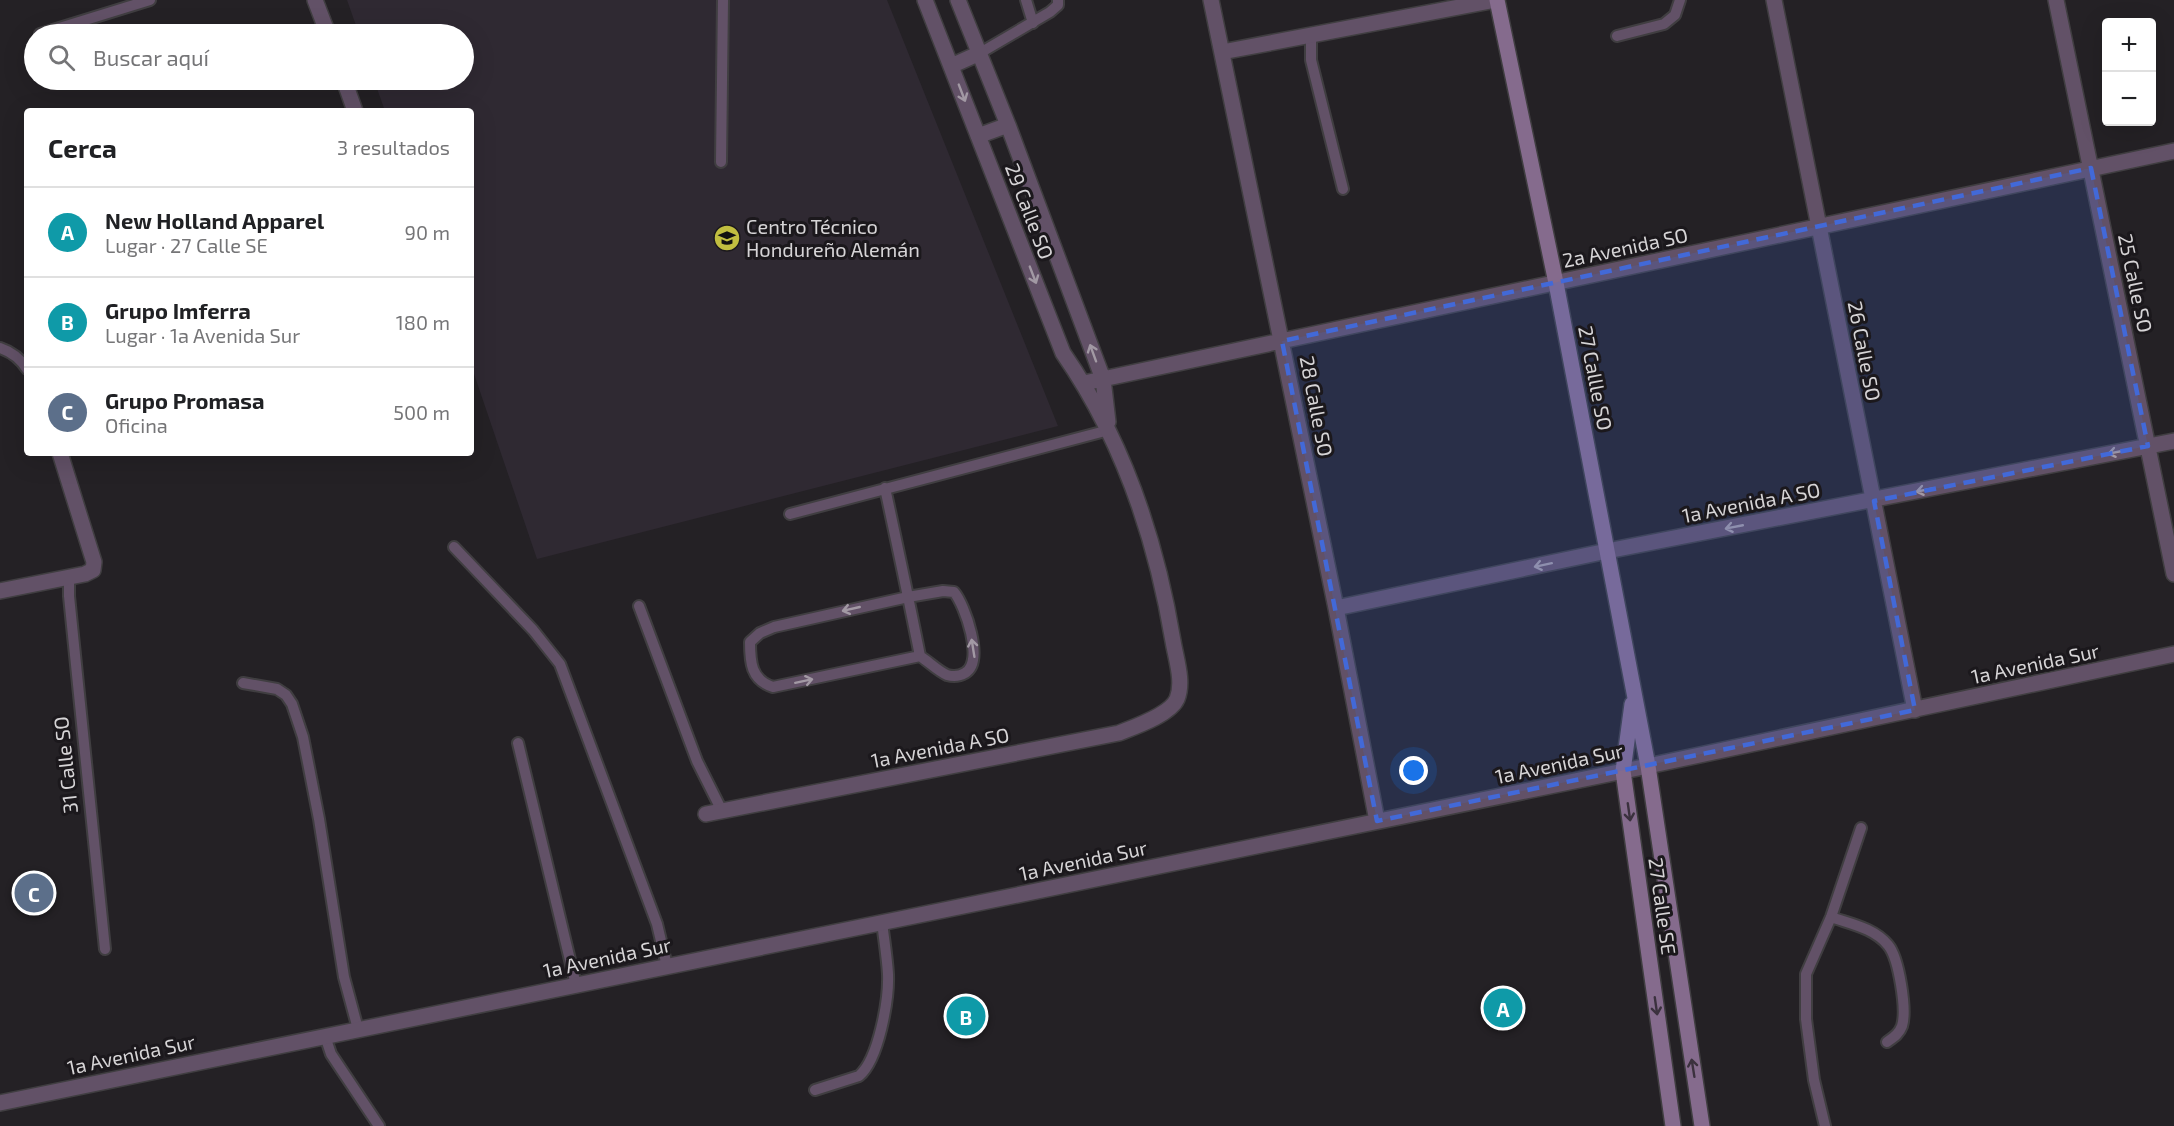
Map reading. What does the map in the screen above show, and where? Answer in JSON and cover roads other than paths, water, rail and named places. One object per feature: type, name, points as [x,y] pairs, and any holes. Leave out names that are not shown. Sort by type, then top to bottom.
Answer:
[{"type":"main road","name":"27 Callle SO","points":[[1497,0],[1556,283],[1648,766]]},
{"type":"main road","name":"27 Calle SE","points":[[1634,692],[1623,771],[1672,1126]]},
{"type":"main road","name":"27 Calle SE","points":[[1648,766],[1702,1126]]},
{"type":"street","points":[[315,0],[324,24]]},
{"type":"street","name":"29 Calle SO","points":[[925,0],[1063,353],[1084,383],[1109,430],[1136,499],[1154,553],[1167,604],[1181,688],[1175,702]]},
{"type":"street","name":"29 Calle SO","points":[[958,0],[1008,125],[1102,379],[1109,430]]},
{"type":"street","name":"28 Calle SO","points":[[1211,0],[1336,608],[1377,821]]},
{"type":"street","points":[[1222,52],[1497,0]]},
{"type":"street","name":"26 Calle SO","points":[[1774,0],[1915,710]]},
{"type":"street","name":"25 Calle SO","points":[[2056,0],[2174,574]]},
{"type":"street","points":[[951,66],[980,53]]},
{"type":"street","points":[[348,90],[354,108]]},
{"type":"street","points":[[978,136],[1008,125]]},
{"type":"street","name":"2a Avenida SO","points":[[1084,383],[2174,151]]},
{"type":"street","name":"1a Avenida A SO","points":[[1336,608],[1607,551],[2174,441]]},
{"type":"street","points":[[0,591],[69,578],[93,570],[94,562],[61,456]]},
{"type":"street","name":"1a Avenida Sur","points":[[0,1103],[1648,766],[2174,654]]},
{"type":"street","name":"1a Avenida A SO","points":[[706,814],[1119,733],[1143,724],[1175,702]]},
{"type":"lane","points":[[72,24],[150,0]]},
{"type":"lane","points":[[721,162],[723,0]]},
{"type":"lane","points":[[1026,0],[1033,23]]},
{"type":"lane","points":[[980,53],[1033,23],[1058,5],[1058,0]]},
{"type":"lane","points":[[1617,36],[1664,24],[1675,15],[1680,0]]},
{"type":"lane","points":[[1311,36],[1311,60],[1343,189]]},
{"type":"lane","points":[[0,348],[10,352],[24,366]]},
{"type":"lane","points":[[790,514],[1109,430]]},
{"type":"lane","points":[[885,488],[908,597],[920,656],[947,675],[958,676],[968,671],[974,659],[974,648],[960,600],[954,592],[944,591],[908,597],[774,627],[760,633],[750,642],[750,659],[756,675],[763,684],[773,687],[920,656]]},
{"type":"lane","points":[[454,547],[533,630],[560,664],[657,924],[667,966]]},
{"type":"lane","name":"31 Calle SO","points":[[69,578],[105,949]]},
{"type":"lane","points":[[639,606],[697,761],[723,811]]},
{"type":"lane","points":[[243,683],[277,689],[286,695],[292,704],[305,749],[344,977],[358,1029]]},
{"type":"lane","points":[[518,742],[576,985]]},
{"type":"lane","points":[[1825,1126],[1814,1080],[1806,1019],[1806,974],[1831,917],[1861,828]]},
{"type":"lane","points":[[1831,917],[1872,931],[1889,946],[1896,960],[1902,991],[1903,1023],[1898,1034],[1887,1042]]},
{"type":"lane","points":[[815,1090],[859,1076],[871,1060],[883,1018],[888,976],[882,922]]},
{"type":"lane","points":[[325,1036],[331,1054],[379,1126]]},
{"type":"place","name":"Centro Técnico Hondureño Alemán","points":[[727,238]]},
{"type":"place","name":"Grupo Promasa","points":[[34,893]]},
{"type":"place","name":"New Holland Apparel","points":[[1503,1008]]},
{"type":"place","name":"Grupo Imferra","points":[[966,1016]]}]
